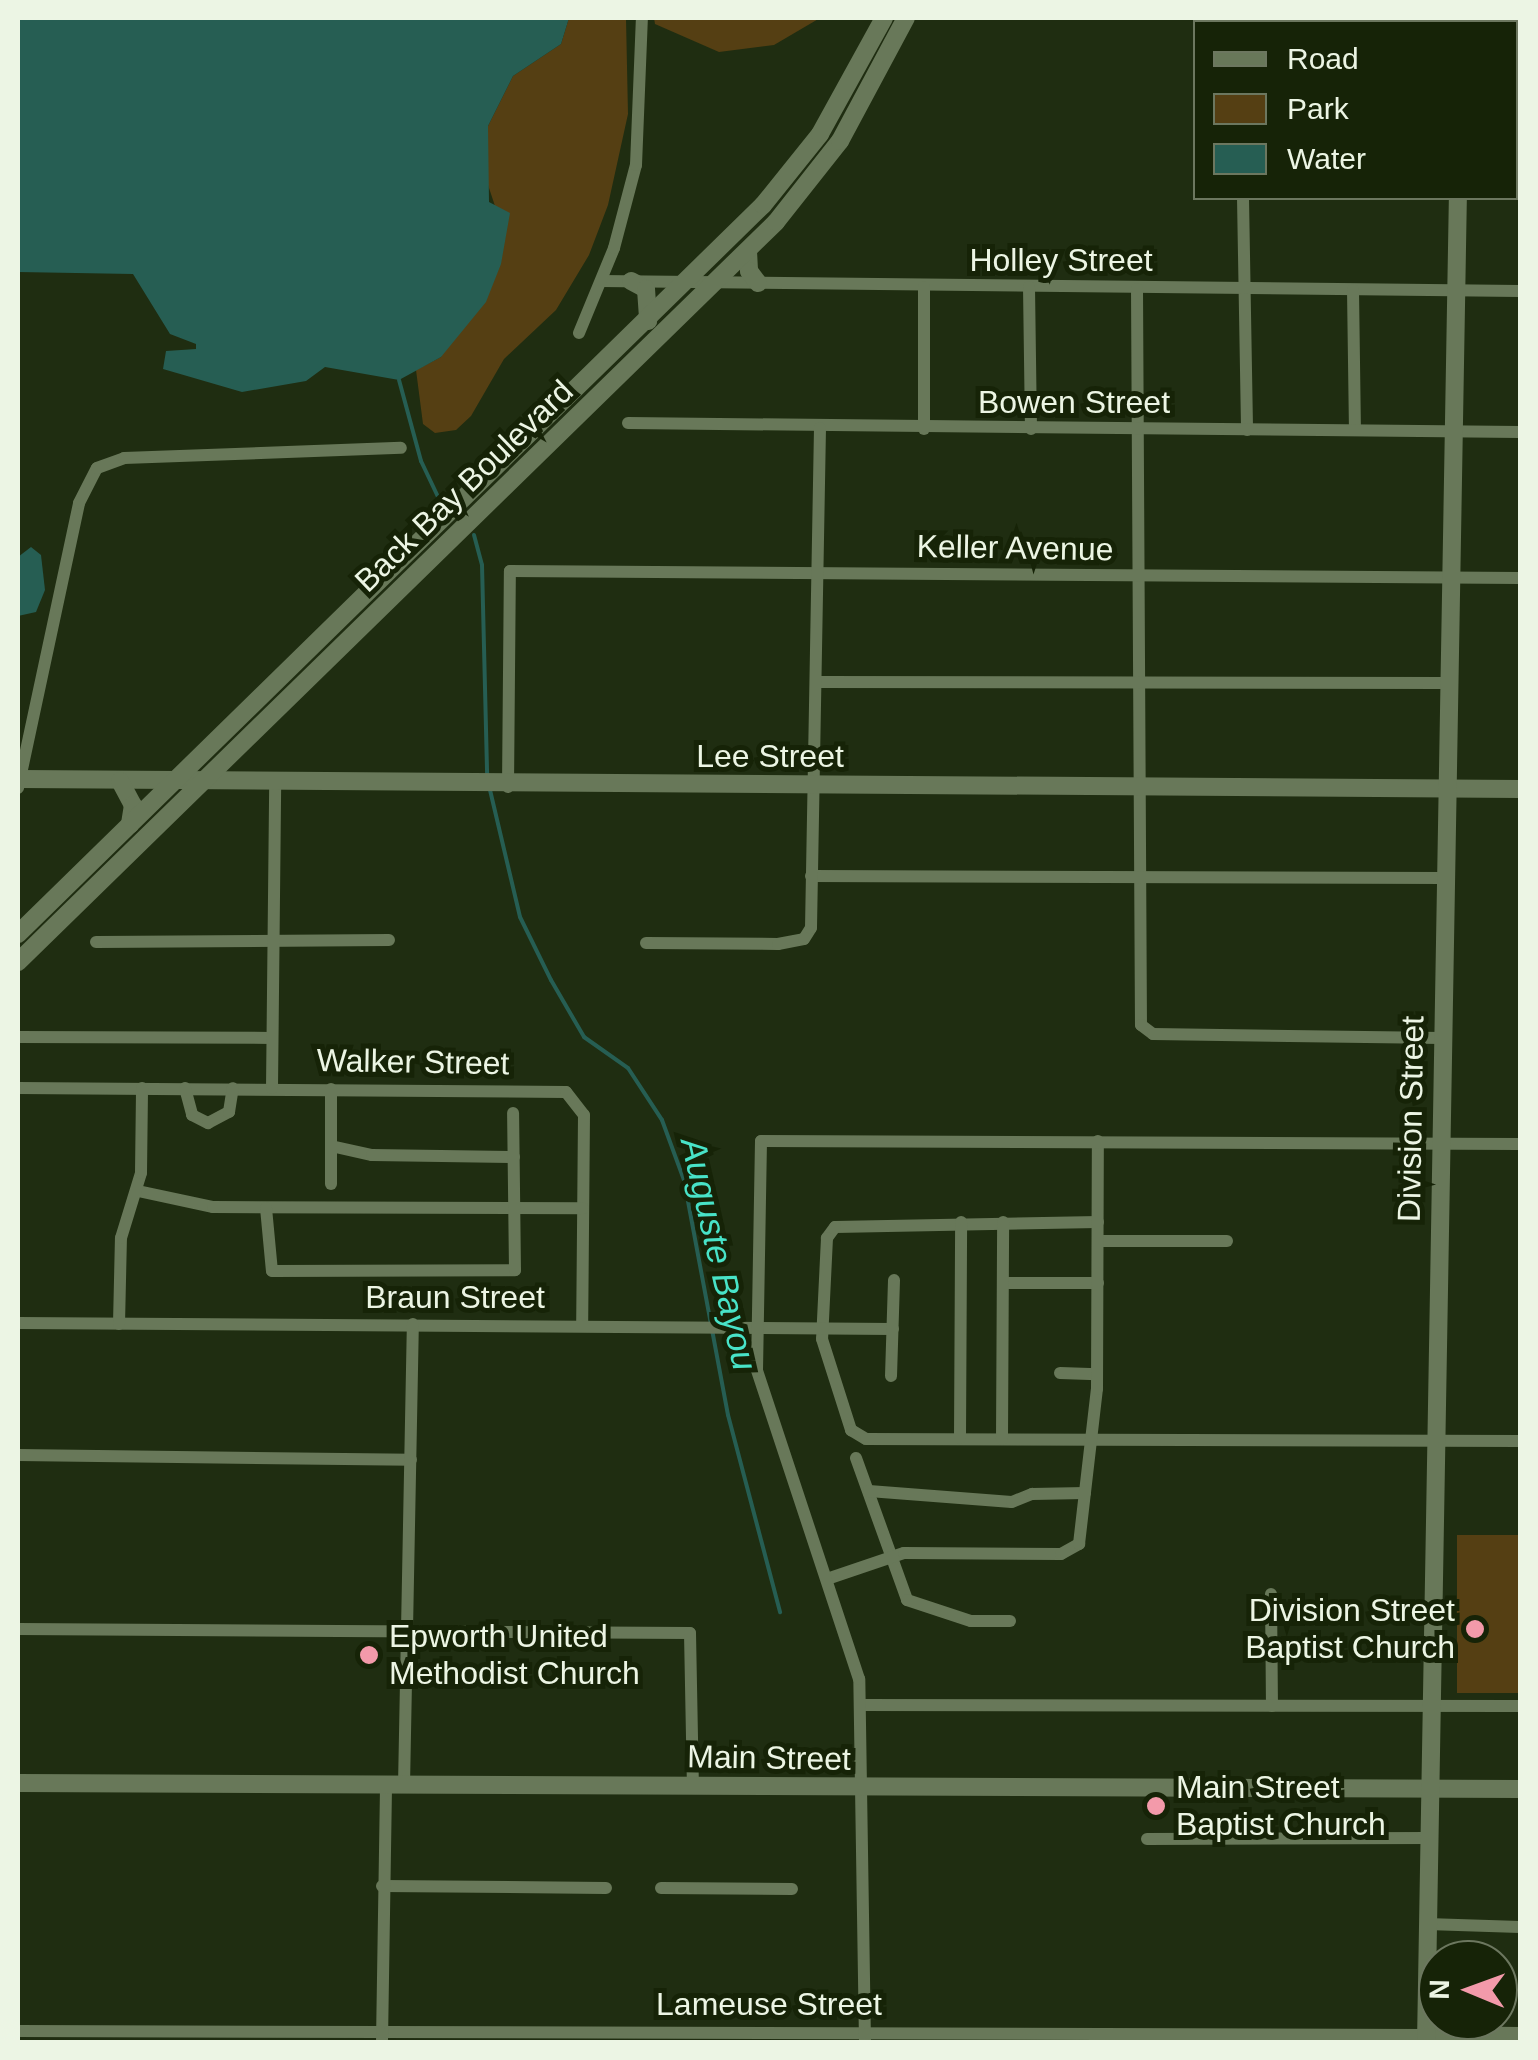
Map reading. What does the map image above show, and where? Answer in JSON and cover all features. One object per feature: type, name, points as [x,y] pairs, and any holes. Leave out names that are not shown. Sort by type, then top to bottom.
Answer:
[{"type":"main road","name":"Back Bay Boulevard","points":[[18,934],[689,281],[820,134],[884,18]]},
{"type":"main road","name":"Back Bay Boulevard","points":[[18,962],[748,251],[840,141],[906,18]]},
{"type":"main road","name":"Division Street","points":[[1427,1940],[1458,200]]},
{"type":"main road","points":[[748,251],[749,271],[758,283]]},
{"type":"main road","points":[[631,281],[646,290],[648,321]]},
{"type":"main road","points":[[240,746],[241,766],[256,782]]},
{"type":"main road","points":[[120,781],[133,805],[130,825]]},
{"type":"main road","name":"Lee Street","points":[[18,784],[204,781],[471,787],[1520,789]]},
{"type":"main road","name":"Main Street","points":[[18,1782],[858,1790],[1520,1789]]},
{"type":"street","points":[[579,333],[600,281],[636,165],[642,18]]},
{"type":"street","points":[[1243,200],[1247,430]]},
{"type":"street","name":"Holley Street","points":[[600,281],[1520,291]]},
{"type":"street","points":[[924,287],[924,429]]},
{"type":"street","points":[[1029,287],[1031,429]]},
{"type":"street","points":[[1137,289],[1138,1016],[1153,1034],[1442,1038]]},
{"type":"street","points":[[1353,290],[1355,430]]},
{"type":"street","name":"Bowen Street","points":[[628,424],[1520,432]]},
{"type":"street","points":[[646,943],[778,944],[809,934],[820,428]]},
{"type":"street","points":[[18,784],[79,503],[97,468],[124,458],[401,448]]},
{"type":"street","name":"Keller Avenue","points":[[504,786],[510,571],[1520,578]]},
{"type":"street","points":[[816,682],[1448,682]]},
{"type":"street","points":[[272,1088],[275,782]]},
{"type":"street","points":[[811,876],[1140,874],[1445,878]]},
{"type":"street","points":[[96,942],[389,940]]},
{"type":"street","points":[[18,1038],[272,1038]]},
{"type":"street","name":"Walker Street","points":[[18,1088],[566,1092],[584,1115],[582,1326]]},
{"type":"street","points":[[120,1324],[121,1238],[138,1191],[142,1088]]},
{"type":"street","points":[[185,1088],[192,1115],[208,1122],[229,1112],[234,1088]]},
{"type":"street","points":[[331,1089],[331,1184]]},
{"type":"street","points":[[266,1208],[267,1265],[280,1272],[515,1270],[513,1113]]},
{"type":"street","points":[[828,1579],[893,1556],[1061,1554],[1079,1544],[1086,1440],[1097,1374],[1098,1141]]},
{"type":"street","points":[[865,2038],[857,1668],[757,1370],[761,1142],[1520,1144]]},
{"type":"street","points":[[331,1146],[372,1155],[514,1158]]},
{"type":"street","points":[[138,1191],[196,1206],[583,1208]]},
{"type":"street","points":[[960,1438],[961,1222]]},
{"type":"street","points":[[1002,1439],[1004,1222]]},
{"type":"street","points":[[1098,1222],[834,1226],[827,1238],[822,1328],[856,1434],[1002,1439],[1520,1442]]},
{"type":"street","points":[[1098,1241],[1227,1242]]},
{"type":"street","points":[[891,1376],[894,1280]]},
{"type":"street","points":[[1003,1283],[1098,1284]]},
{"type":"street","name":"Braun Street","points":[[18,1323],[893,1329]]},
{"type":"street","points":[[382,2038],[382,1886],[395,1786],[407,1630],[413,1324]]},
{"type":"street","points":[[1060,1374],[1097,1374]]},
{"type":"street","points":[[18,1456],[411,1460]]},
{"type":"street","points":[[856,1458],[904,1594],[913,1603],[970,1622],[1010,1621]]},
{"type":"street","points":[[868,1492],[1012,1502],[1032,1494],[1084,1493]]},
{"type":"street","points":[[1271,1594],[1272,1706]]},
{"type":"street","points":[[18,1629],[690,1632],[693,1786]]},
{"type":"street","points":[[860,1705],[1520,1706]]},
{"type":"street","points":[[1147,1839],[1429,1838]]},
{"type":"street","points":[[382,1886],[606,1888]]},
{"type":"street","points":[[661,1888],[792,1889]]},
{"type":"street","points":[[1427,1924],[1520,1927]]},
{"type":"street","name":"Lameuse Street","points":[[18,2032],[92,2037],[1418,2039]]},
{"type":"green space","points":[[569,18],[626,18],[628,114],[608,205],[589,255],[556,310],[504,359],[471,416],[456,430],[435,433],[423,424],[416,370],[441,357],[496,209],[487,182],[488,126],[513,76],[561,44]]},
{"type":"green space","points":[[654,18],[820,18],[774,45],[719,52],[655,24]]},
{"type":"green space","points":[[1457,1535],[1520,1535],[1520,1693],[1457,1693]]},
{"type":"water","points":[[18,18],[569,18],[561,44],[513,76],[488,126],[489,202],[510,213],[501,264],[486,302],[441,357],[399,380],[325,367],[306,381],[242,392],[163,369],[166,351],[196,349],[196,344],[170,334],[133,274],[18,272]]},
{"type":"water","points":[[31,547],[41,555],[45,590],[36,612],[18,616],[18,557]]},
{"type":"waterway","name":"Auguste Bayou","points":[[399,380],[421,461],[440,501]]},
{"type":"waterway","name":"Auguste Bayou","points":[[474,535],[482,565],[487,775]]},
{"type":"waterway","name":"Auguste Bayou","points":[[490,790],[520,917],[551,980],[584,1037],[628,1068],[662,1120],[684,1180],[728,1415],[780,1612]]},
{"type":"place","name":"Division Street Baptist Church","points":[[1475,1629]]},
{"type":"place","name":"Epworth United Methodist Church","points":[[369,1655]]},
{"type":"place","name":"Main Street Baptist Church","points":[[1156,1806]]}]
